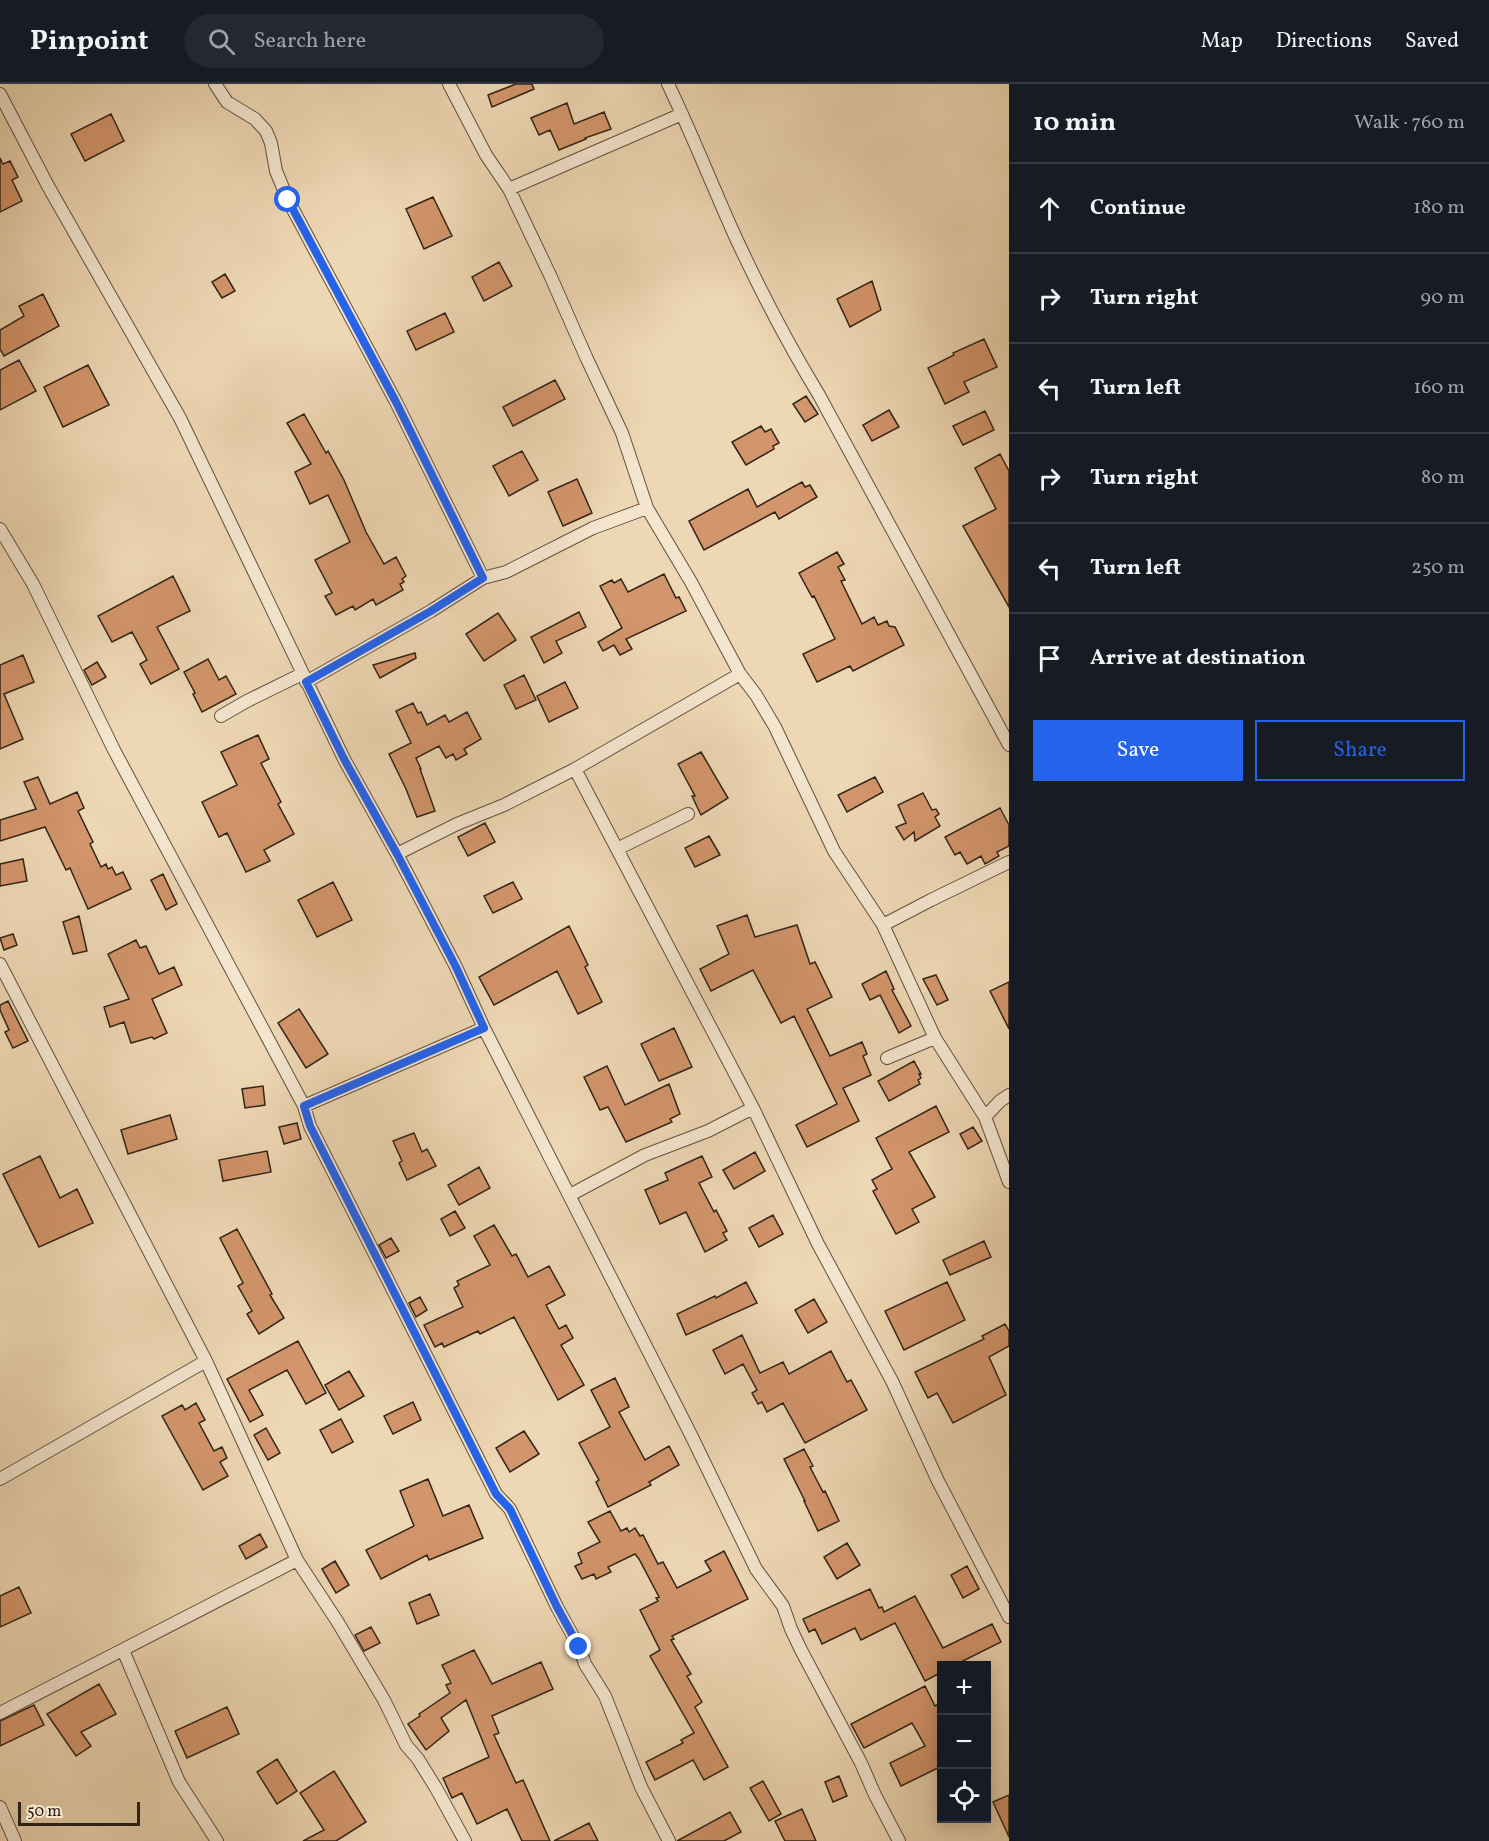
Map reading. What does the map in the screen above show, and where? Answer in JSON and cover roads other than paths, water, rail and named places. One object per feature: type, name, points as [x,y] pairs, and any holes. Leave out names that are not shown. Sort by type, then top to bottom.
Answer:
[{"type":"street","points":[[215,84],[227,102],[255,119],[266,131],[271,142],[276,171],[288,200],[396,402],[483,578]]},
{"type":"street","points":[[449,84],[486,155],[509,189],[622,433],[647,508],[691,582],[740,674],[775,727],[834,851],[882,926],[935,1038],[985,1117],[1009,1182]]},
{"type":"street","points":[[668,84],[736,236],[791,348],[819,395],[1009,745]]},
{"type":"street","points":[[0,94],[48,186],[180,418],[344,759],[456,967],[484,1028],[690,1433],[756,1569],[783,1606],[801,1650],[861,1762],[899,1841]]},
{"type":"street","points":[[509,189],[682,114]]},
{"type":"street","points":[[221,716],[247,701],[304,678],[421,616],[483,578],[506,572],[593,528],[647,508]]},
{"type":"street","points":[[0,529],[33,584],[114,750],[304,1106],[310,1126],[496,1494],[510,1509],[579,1647],[585,1664],[605,1696],[637,1778],[669,1841]]},
{"type":"street","points":[[397,854],[457,824],[504,805],[575,769],[740,674]]},
{"type":"street","points":[[575,769],[753,1108],[818,1244],[892,1381],[938,1482],[1009,1617]]},
{"type":"street","points":[[617,849],[688,814]]},
{"type":"street","points":[[882,926],[1009,862]]},
{"type":"street","points":[[0,964],[206,1361],[297,1560],[337,1620],[384,1700],[406,1745],[418,1759],[436,1788],[465,1841]]},
{"type":"street","points":[[304,1106],[484,1028]]},
{"type":"street","points":[[888,1058],[935,1038]]},
{"type":"street","points":[[985,1117],[1009,1095]]},
{"type":"street","points":[[570,1195],[645,1155],[708,1131],[753,1108]]},
{"type":"street","points":[[0,1479],[206,1361]]},
{"type":"street","points":[[0,1713],[297,1560]]},
{"type":"street","points":[[123,1650],[179,1782],[218,1841]]},
{"type":"street","points":[[0,1807],[15,1841]]}]
